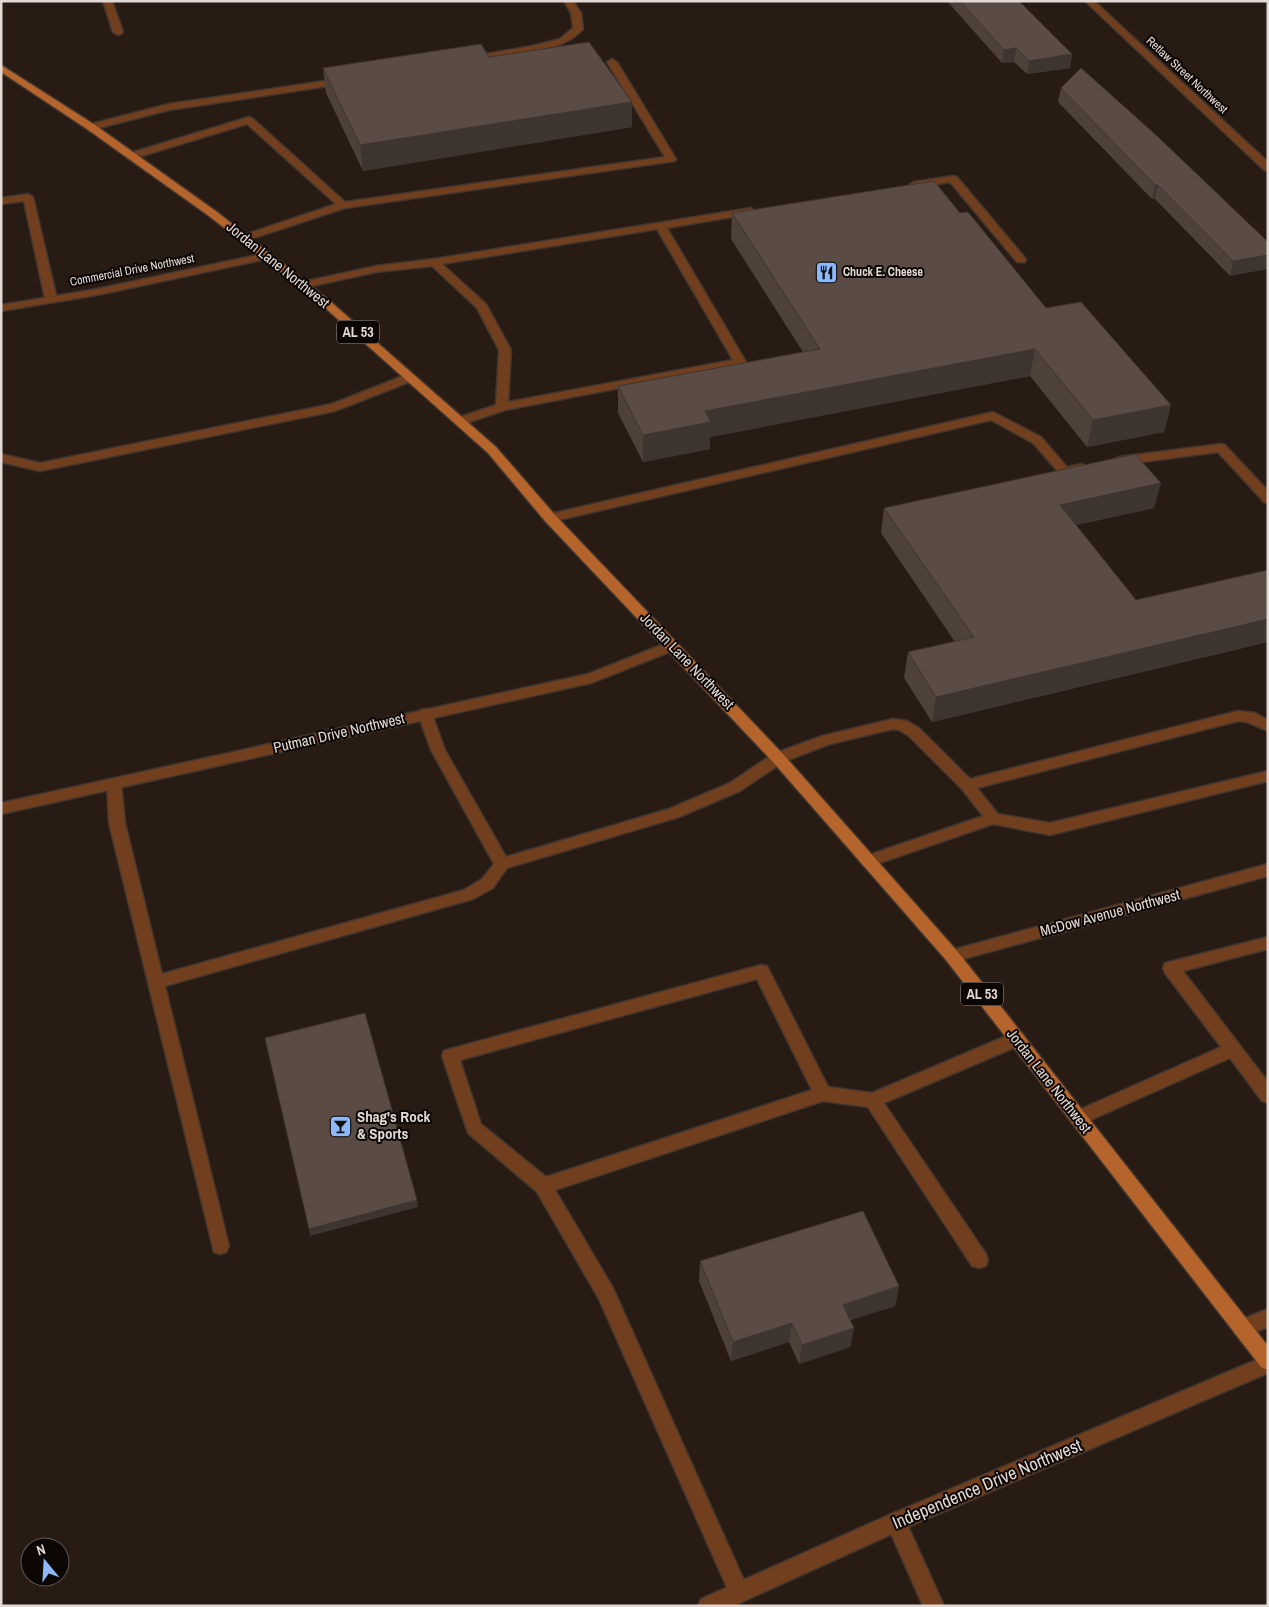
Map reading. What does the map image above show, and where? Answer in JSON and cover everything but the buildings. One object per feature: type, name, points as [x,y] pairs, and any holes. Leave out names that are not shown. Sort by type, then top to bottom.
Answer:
[{"type":"main road","name":"Jordan Lane Northwest","points":[[1,68],[91,127],[244,238],[304,285],[492,450],[550,518],[778,758],[952,956],[1268,1362]]},
{"type":"street","points":[[107,1],[118,32]]},
{"type":"street","points":[[455,62],[533,49],[563,41],[578,29],[576,13],[568,1]]},
{"type":"street","name":"Retlaw Street Northwest","points":[[1089,1],[1268,168]]},
{"type":"street","points":[[244,238],[343,205],[671,159],[612,62]]},
{"type":"street","points":[[91,127],[169,107],[358,79]]},
{"type":"street","points":[[131,156],[248,120],[343,205]]},
{"type":"street","points":[[904,187],[953,179],[1021,260]]},
{"type":"street","points":[[1,201],[28,197],[51,299]]},
{"type":"street","points":[[304,285],[376,269],[434,262],[757,210]]},
{"type":"street","points":[[461,421],[502,407],[740,362],[660,225]]},
{"type":"street","name":"Commercial Drive Northwest","points":[[1,308],[106,290],[267,256]]},
{"type":"street","points":[[434,262],[482,306],[505,350],[502,407]]},
{"type":"street","points":[[1,458],[40,467],[335,407],[408,378]]},
{"type":"street","points":[[550,518],[993,416],[1037,440],[1064,471],[1092,466]]},
{"type":"street","points":[[1110,463],[1221,448],[1268,499]]},
{"type":"street","name":"Putman Drive Northwest","points":[[1,810],[591,678],[672,646]]},
{"type":"street","points":[[425,714],[438,750],[502,864]]},
{"type":"street","points":[[967,785],[1238,716],[1250,717],[1268,726]]},
{"type":"street","points":[[155,982],[482,890],[502,864],[674,813],[735,787],[778,758],[827,740],[893,724],[902,725],[914,732],[967,785],[993,818]]},
{"type":"street","points":[[868,861],[993,818],[1033,827],[1059,827],[1268,776]]},
{"type":"street","points":[[114,784],[117,822],[220,1246]]},
{"type":"street","name":"McDow Avenue Northwest","points":[[952,956],[1268,870]]},
{"type":"street","points":[[1268,943],[1171,968],[1268,1096]]},
{"type":"street","points":[[739,1592],[606,1294],[543,1186],[474,1128],[450,1056],[761,972],[823,1094]]},
{"type":"street","points":[[543,1186],[823,1094],[873,1100],[1017,1038]]},
{"type":"street","points":[[1078,1118],[1233,1049]]},
{"type":"street","points":[[873,1100],[979,1260]]},
{"type":"street","points":[[1242,1328],[1268,1318]]},
{"type":"street","name":"Independence Drive Northwest","points":[[708,1606],[896,1522],[1268,1362]]},
{"type":"street","points":[[896,1522],[934,1606]]},
{"type":"place","name":"Chuck E. Cheese","points":[[827,272]]},
{"type":"place","name":"Shag's Rock & Sports","points":[[341,1126]]}]
